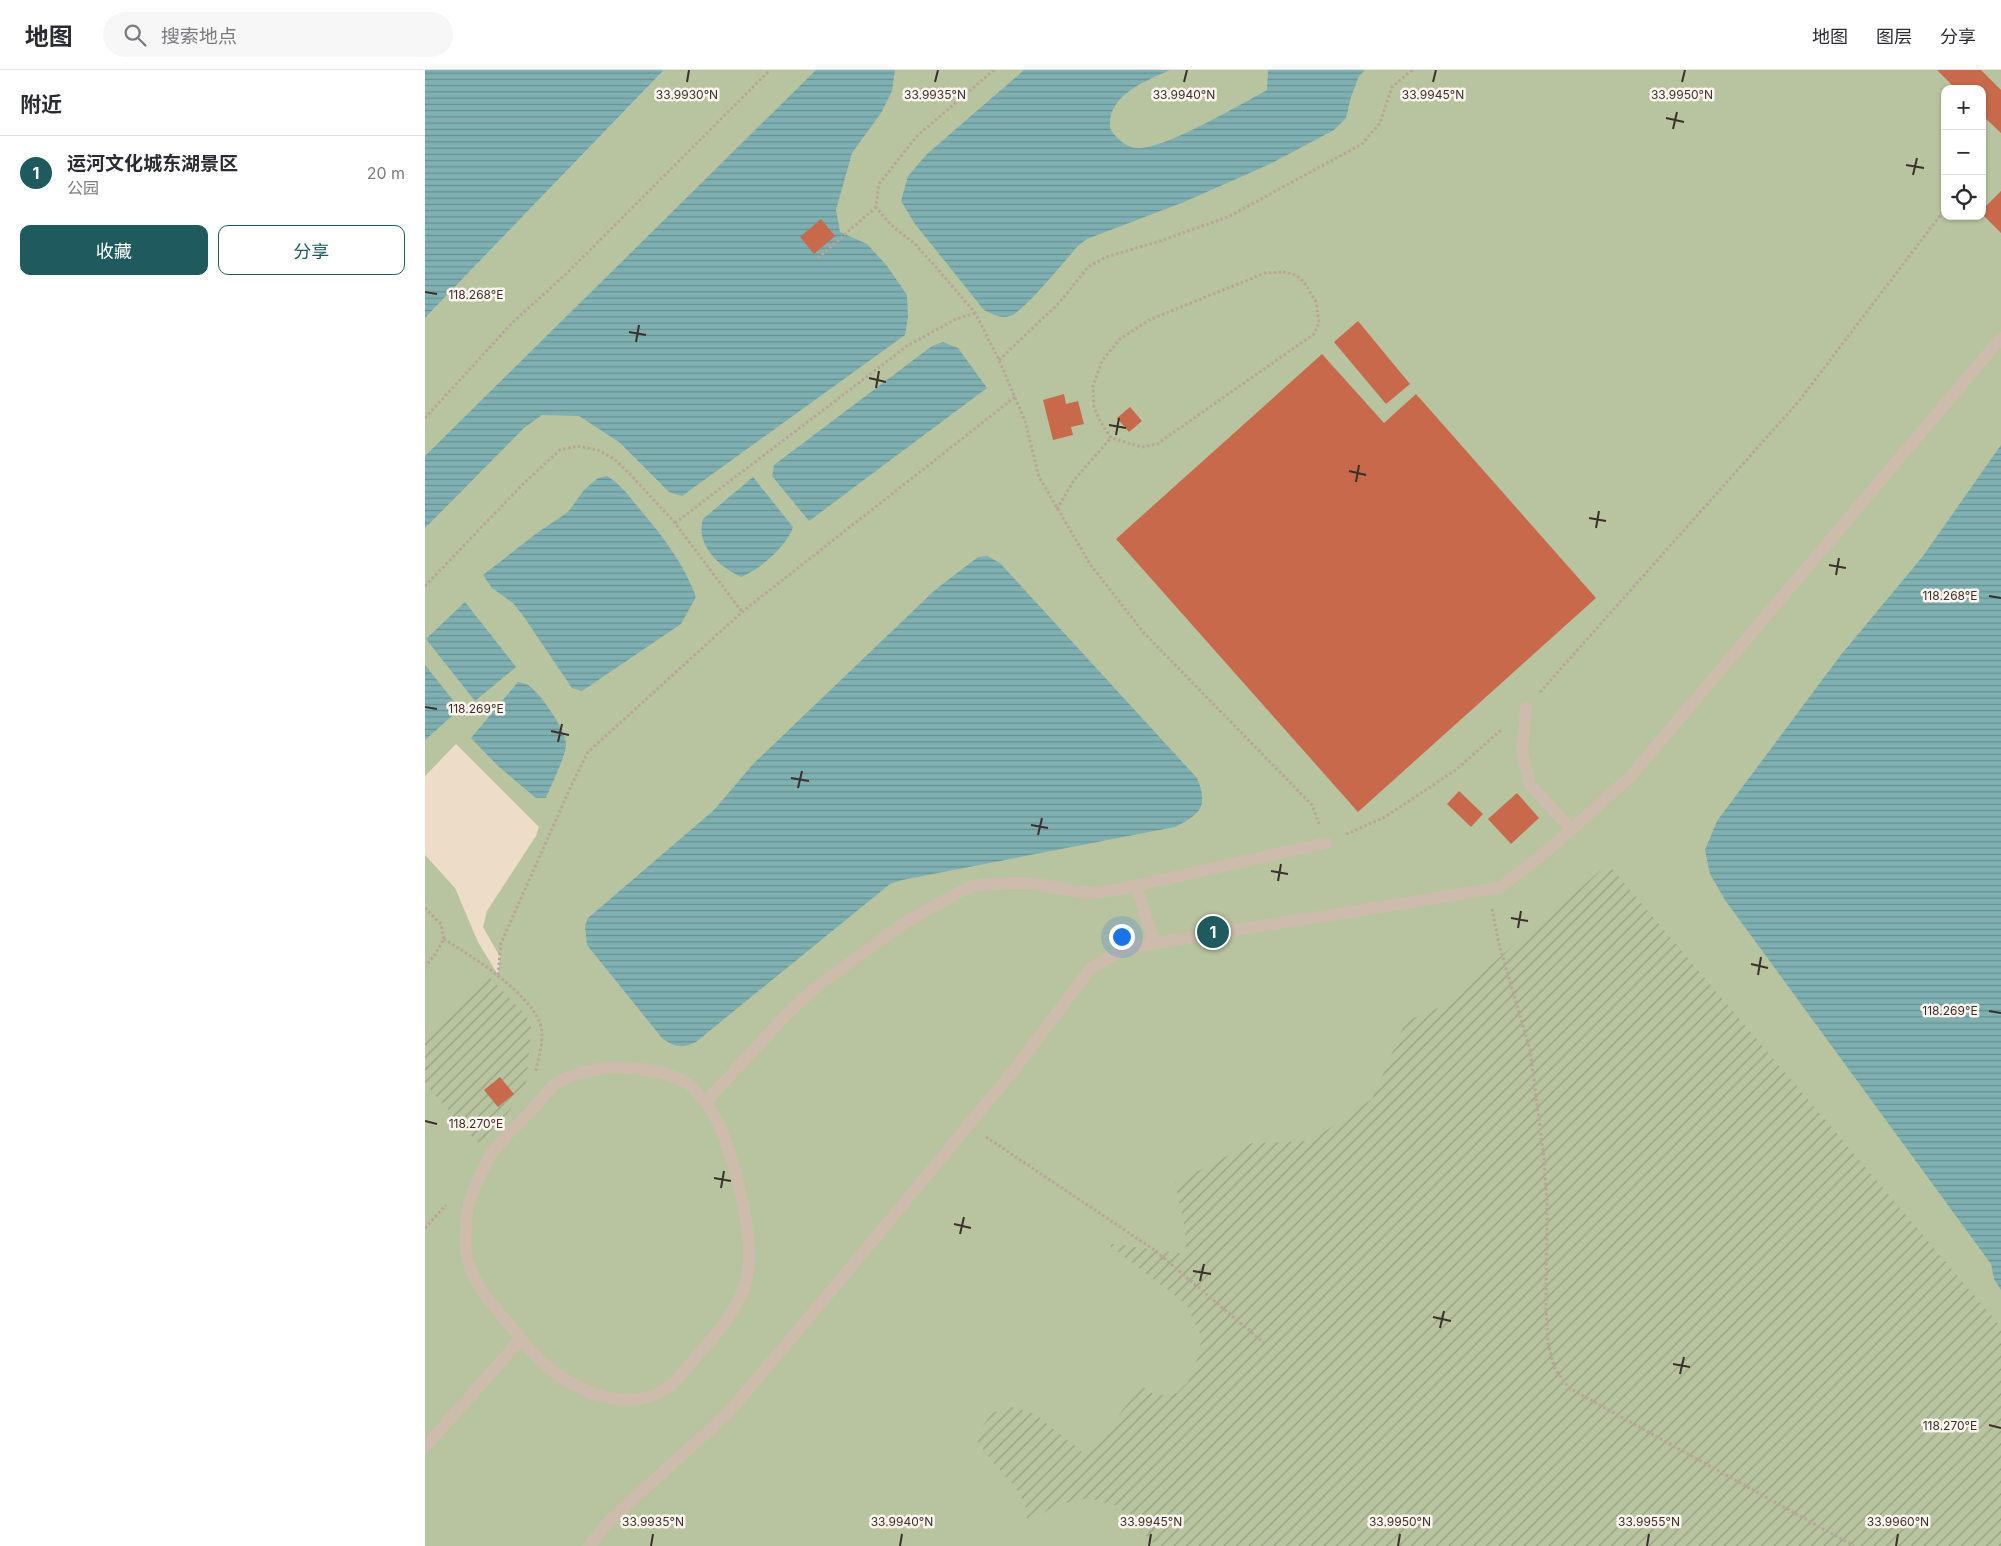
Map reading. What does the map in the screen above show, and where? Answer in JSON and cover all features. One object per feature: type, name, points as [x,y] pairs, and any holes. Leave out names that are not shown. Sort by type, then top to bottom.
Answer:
[{"type":"street","points":[[589,1546],[608,1522],[728,1413],[1014,1070],[1090,969],[1125,948],[1499,888],[1541,856],[1629,777],[2001,338]]},
{"type":"street","points":[[1527,708],[1522,750],[1530,786],[1571,829]]},
{"type":"street","points":[[705,1103],[786,1014],[815,988],[903,924],[972,886],[1031,883],[1087,892],[1116,890],[1326,843]]},
{"type":"street","points":[[1136,885],[1153,943]]},
{"type":"street","points":[[610,1067],[645,1069],[668,1075],[687,1083],[705,1103],[719,1125],[740,1194],[749,1239],[747,1280],[738,1303],[712,1340],[668,1388],[651,1397],[632,1401],[592,1394],[547,1366],[521,1339],[476,1282],[466,1252],[468,1204],[492,1152],[557,1082],[580,1072],[610,1067]]},
{"type":"street","points":[[425,1447],[521,1339]]},
{"type":"path","points":[[425,418],[512,323],[566,274],[770,70]]},
{"type":"path","points":[[818,258],[876,207],[879,184],[917,136],[994,70]]},
{"type":"path","points":[[999,360],[1059,303],[1088,267],[1106,257],[1157,242],[1228,217],[1362,144],[1380,123],[1392,88],[1412,70]]},
{"type":"path","points":[[876,207],[889,224],[915,244],[975,313],[999,360],[1025,421],[1039,477],[1090,564],[1144,633],[1312,805],[1326,843],[1385,817],[1457,769],[1527,708],[1799,400],[1941,213]]},
{"type":"path","points":[[1283,272],[1296,276],[1304,282],[1317,302],[1319,323],[1314,334],[1157,444],[1142,447],[1111,438],[1094,407],[1093,386],[1103,360],[1119,339],[1149,320],[1265,274],[1283,272]]},
{"type":"path","points":[[675,523],[907,346],[956,319],[975,313]]},
{"type":"path","points":[[497,975],[501,943],[588,752],[743,612],[1015,397]]},
{"type":"path","points":[[1057,509],[1074,480],[1111,438]]},
{"type":"path","points":[[425,586],[524,483],[560,450],[577,446],[598,450],[614,459],[675,523],[743,612]]},
{"type":"path","points":[[1488,890],[1499,944],[1531,1060],[1544,1158],[1547,1205],[1546,1308],[1548,1344],[1555,1369],[1569,1388],[1855,1546]]},
{"type":"path","points":[[425,908],[441,924],[444,938],[434,956],[425,966]]},
{"type":"path","points":[[444,938],[497,975],[533,1012],[540,1024],[542,1037],[534,1077]]},
{"type":"path","points":[[969,1125],[1153,1249],[1264,1343]]},
{"type":"path","points":[[425,1228],[449,1201]]},
{"type":"green space","points":[[664,70],[2001,70],[2001,1546],[425,1546],[425,318]]},
{"type":"green space","points":[[1608,864],[2001,1327],[2001,1546],[1156,1546],[1118,1506],[1088,1498],[1056,1505],[1027,1523],[1026,1508],[1020,1494],[986,1454],[975,1437],[992,1413],[1012,1407],[1035,1414],[1086,1455],[1142,1386],[1156,1396],[1177,1393],[1188,1382],[1196,1363],[1202,1338],[1186,1304],[1106,1243],[1186,1254],[1185,1228],[1175,1183],[1252,1143],[1311,1141],[1372,1099],[1406,1021],[1443,1006]]},
{"type":"green space","points":[[487,975],[525,1014],[531,1025],[526,1082],[522,1093],[507,1114],[479,1144],[425,1084],[425,1039]]},
{"type":"shaded area","points":[[456,744],[539,827],[536,836],[487,911],[483,927],[500,957],[498,975],[478,942],[455,888],[425,855],[425,776]]},
{"type":"water","points":[[425,70],[664,70],[425,318]]},
{"type":"water","points":[[816,70],[895,70],[892,91],[881,113],[852,153],[836,210],[840,232],[867,244],[887,266],[907,295],[908,317],[905,335],[682,496],[669,492],[619,442],[579,416],[542,415],[524,428],[425,528],[425,456]]},
{"type":"water","points":[[1024,70],[1170,70],[1132,89],[1116,104],[1112,113],[1110,126],[1113,133],[1127,145],[1138,148],[1150,146],[1184,134],[1267,90],[1268,70],[1365,70],[1359,76],[1346,118],[1334,130],[1270,164],[1184,202],[1087,239],[1078,246],[1024,306],[1016,313],[1003,317],[984,310],[915,224],[901,201],[908,176],[927,154]]},
{"type":"water","points":[[943,342],[958,348],[987,388],[809,521],[772,476],[774,465],[932,346]]},
{"type":"water","points":[[2001,445],[2001,1290],[1994,1279],[1991,1264],[1725,900],[1710,874],[1705,850],[1717,821],[1840,656],[1923,556]]},
{"type":"water","points":[[607,476],[626,492],[666,542],[686,573],[696,597],[681,624],[582,691],[572,688],[513,603],[492,588],[483,575],[537,533],[568,512],[584,490],[598,478]]},
{"type":"water","points":[[753,477],[793,527],[779,549],[756,569],[741,577],[717,561],[711,554],[702,537],[701,528],[703,519]]},
{"type":"water","points":[[987,556],[1000,563],[1197,778],[1202,796],[1200,809],[1191,818],[1175,827],[902,880],[890,884],[696,1042],[686,1046],[678,1046],[666,1041],[587,945],[585,926],[588,918],[714,810],[753,764],[935,590],[978,557]]},
{"type":"water","points":[[465,602],[516,667],[475,701],[426,639]]},
{"type":"water","points":[[425,665],[460,709],[425,740]]},
{"type":"water","points":[[518,682],[531,687],[544,701],[557,720],[565,738],[564,756],[546,798],[536,798],[498,766],[471,738]]},
{"type":"building","points":[[1937,70],[1981,70],[2001,90],[2001,133],[1986,119],[1986,85],[1952,85]]},
{"type":"building","points":[[2001,191],[2001,233],[1986,218],[1986,206]]},
{"type":"building","points":[[821,219],[835,236],[814,254],[800,237]]},
{"type":"building","points":[[1358,321],[1410,384],[1386,404],[1334,342]]},
{"type":"building","points":[[1322,354],[1384,423],[1416,394],[1596,598],[1358,812],[1116,539]]},
{"type":"building","points":[[1064,394],[1066,404],[1078,401],[1084,424],[1071,427],[1073,435],[1053,440],[1043,400]]},
{"type":"building","points":[[1130,407],[1142,421],[1129,432],[1117,418]]},
{"type":"building","points":[[1459,791],[1483,814],[1471,827],[1447,804]]},
{"type":"building","points":[[1517,793],[1539,818],[1511,844],[1488,819]]},
{"type":"building","points":[[500,1077],[514,1094],[498,1107],[484,1090]]},
{"type":"place","name":"运河文化城东湖景区","points":[[1213,932]]}]
